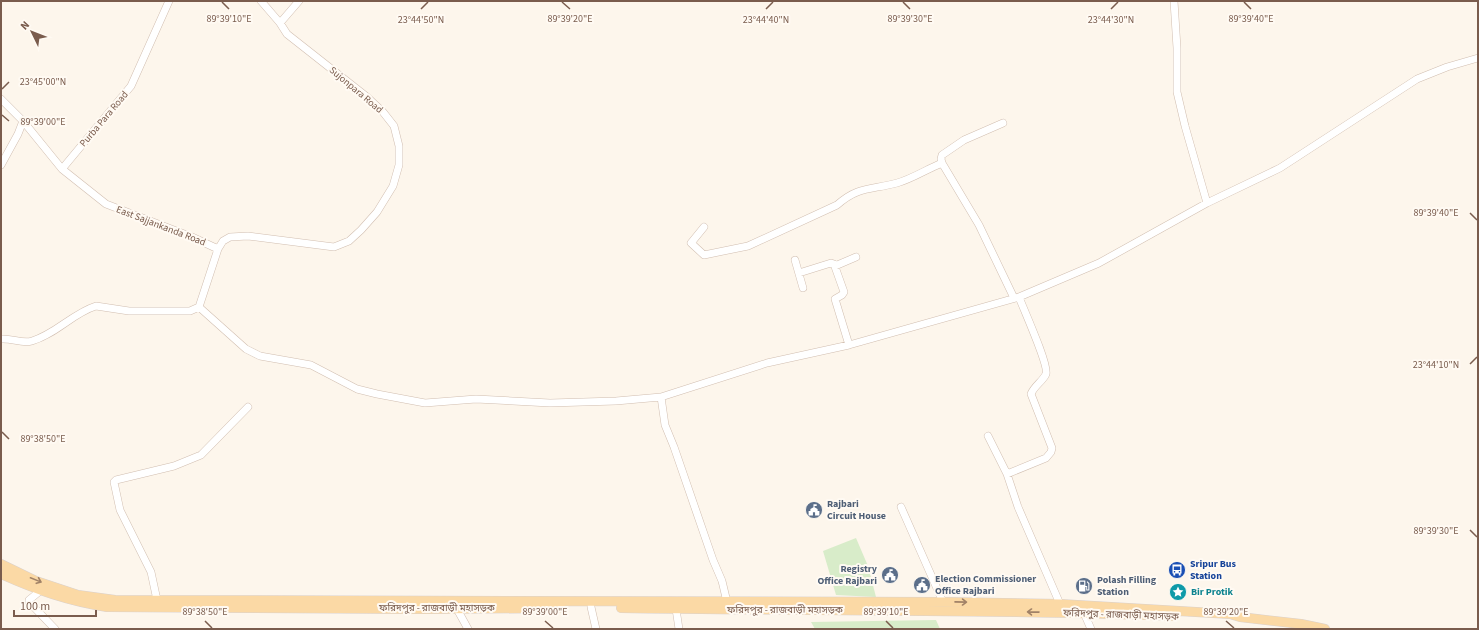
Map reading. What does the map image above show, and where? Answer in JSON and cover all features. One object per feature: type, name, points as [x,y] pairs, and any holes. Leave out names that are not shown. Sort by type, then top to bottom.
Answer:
[{"type":"main road","name":"ফরিদপুর - রাজবাড়ী মহাসড়ক","points":[[1,564],[36,581],[78,595],[116,600],[942,602],[1230,614],[1240,617]]},
{"type":"main road","name":"ফরিদপুর - রাজবাড়ী মহাসড়ক","points":[[1,574],[40,591],[71,600],[107,607],[457,609],[591,607],[676,609],[1060,608],[1084,613],[1230,619],[1240,617]]},
{"type":"main road","points":[[1240,617],[1301,624],[1325,629]]},
{"type":"street","name":"Purba Para Road","points":[[62,169],[131,86],[169,1]]},
{"type":"street","name":"Sujonpara Road","points":[[218,249],[223,241],[230,237],[248,236],[334,247],[349,241],[377,212],[393,186],[399,165],[399,146],[394,126],[383,112],[368,97],[287,34],[280,23],[261,1]]},
{"type":"street","points":[[280,23],[299,1]]},
{"type":"street","points":[[1174,1],[1177,48],[1177,92],[1207,203]]},
{"type":"street","points":[[1,339],[26,342],[34,340],[66,323],[86,310],[96,306],[128,311],[190,310],[200,307],[252,353],[260,356],[311,365],[357,389],[377,394],[425,403],[476,399],[550,402],[616,401],[661,397],[767,362],[849,346],[1016,297],[1099,264],[1207,203],[1280,168],[1417,79],[1447,66],[1478,58]]},
{"type":"street","name":"East Sajjankanda Road","points":[[1,99],[23,121],[62,169],[106,204],[192,237],[218,249],[200,307]]},
{"type":"street","points":[[1,165],[11,144],[18,134],[23,121]]},
{"type":"street","points":[[1003,123],[964,140],[942,155],[941,159],[979,225],[1016,297],[1046,367],[1046,374],[1031,394],[1052,448],[1051,452],[1046,458],[1007,474]]},
{"type":"street","points":[[704,227],[691,243],[704,255],[748,246],[837,205],[847,196],[859,191],[898,183],[942,163]]},
{"type":"street","points":[[835,266],[856,257]]},
{"type":"street","points":[[795,260],[803,288]]},
{"type":"street","points":[[799,272],[831,263],[834,264],[844,292],[842,295],[835,298],[849,346]]},
{"type":"street","points":[[661,397],[665,425],[713,560],[722,581],[727,602]]},
{"type":"street","points":[[157,600],[151,572],[120,510],[114,482],[116,480],[174,466],[201,455],[248,406]]},
{"type":"street","points":[[988,436],[1007,474],[1018,507],[1060,608]]},
{"type":"street","points":[[902,507],[942,602]]},
{"type":"street","points":[[40,591],[29,600],[29,602],[55,629]]},
{"type":"street","points":[[591,607],[596,629]]},
{"type":"street","points":[[457,609],[468,629]]},
{"type":"street","points":[[676,609],[679,629]]},
{"type":"street","points":[[1084,613],[1091,629]]},
{"type":"green space","points":[[856,538],[868,566],[876,597],[836,595],[823,551]]},
{"type":"green space","points":[[936,620],[940,629],[815,629],[811,622]]},
{"type":"place","name":"Rajbari Circuit House","points":[[814,510]]},
{"type":"place","name":"Sripur Bus Station","points":[[1177,570]]},
{"type":"place","name":"Registry Office Rajbari","points":[[890,575]]},
{"type":"place","name":"Election Commissioner Office Rajbari","points":[[922,585]]},
{"type":"place","name":"Polash Filling Station","points":[[1084,586]]},
{"type":"place","name":"Bir Protik","points":[[1178,592]]}]
